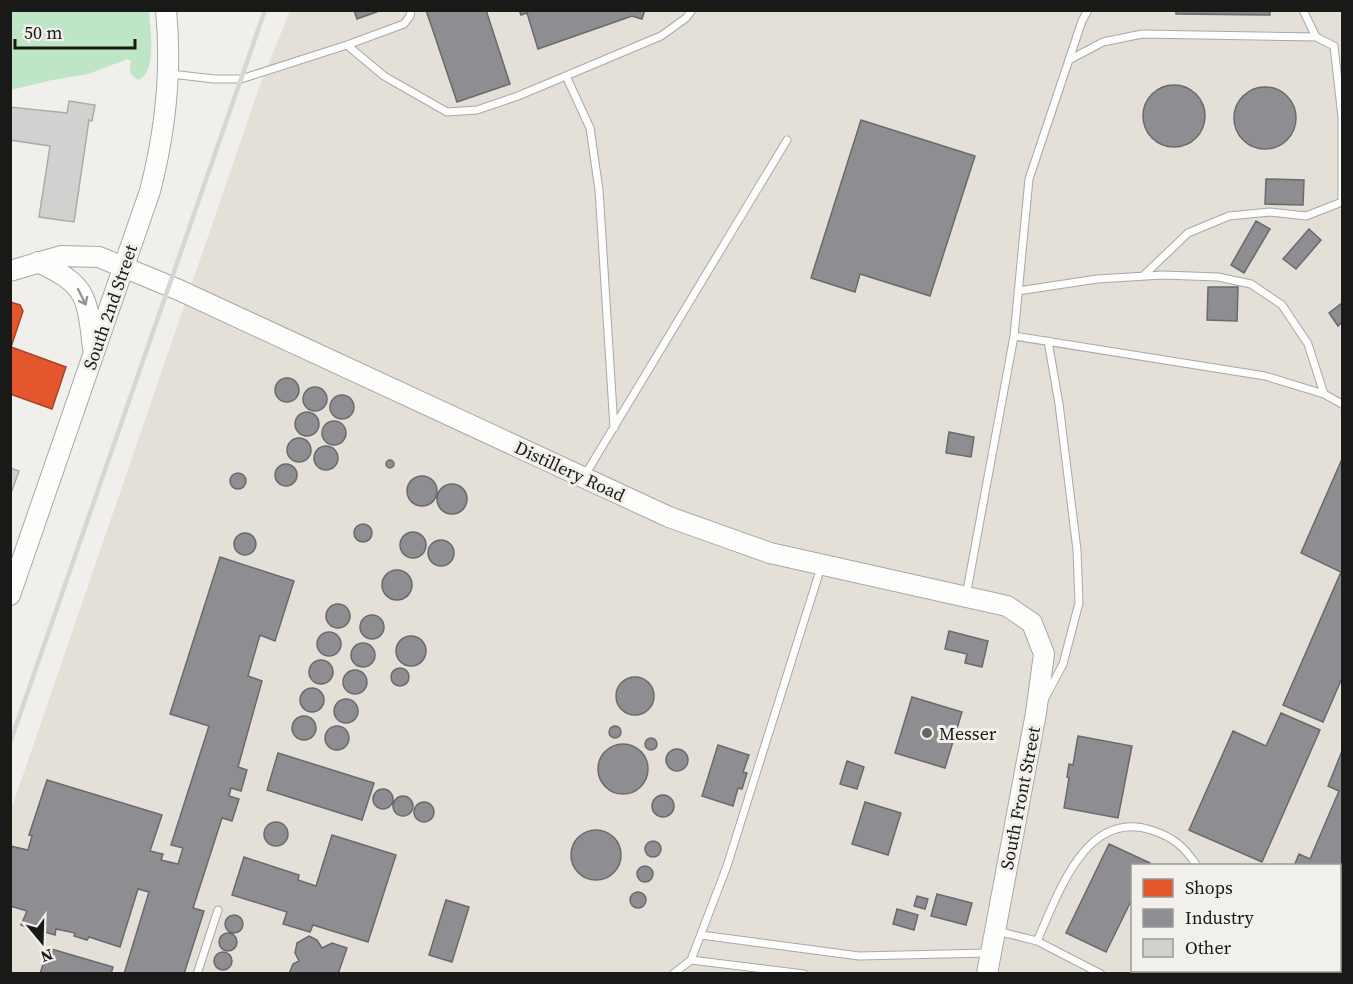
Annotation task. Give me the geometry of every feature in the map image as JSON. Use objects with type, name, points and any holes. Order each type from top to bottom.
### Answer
[{"type":"street","name":"South 2nd Street","points":[[10,595],[155,171],[165,107],[166,10]]},
{"type":"street","name":"Distillery Road","points":[[10,271],[61,256],[99,257],[179,290],[669,517],[770,553],[1007,606],[1032,623]]},
{"type":"street","points":[[38,262],[70,279],[79,288],[86,303],[94,353]]},
{"type":"street","name":"South Front Street","points":[[991,968],[995,930],[1036,713],[1044,654],[1032,623]]},
{"type":"lane","points":[[167,74],[214,80],[241,79],[404,24],[411,10]]},
{"type":"lane","points":[[347,45],[384,76],[447,112],[477,110],[518,96],[661,36],[686,18],[692,10]]},
{"type":"lane","points":[[966,597],[1014,336],[1029,179],[1068,60],[1088,10]]},
{"type":"lane","points":[[1304,10],[1316,37]]},
{"type":"lane","points":[[1068,60],[1103,42],[1142,34],[1316,37],[1334,46],[1342,46]]},
{"type":"lane","points":[[1143,277],[1188,234],[1229,216],[1270,212],[1306,216],[1342,201],[1342,117],[1334,46]]},
{"type":"lane","points":[[566,76],[590,128],[599,190],[614,428]]},
{"type":"lane","points":[[584,477],[787,140]]},
{"type":"lane","points":[[1018,291],[1097,279],[1143,277],[1218,277],[1251,284],[1282,305],[1308,344],[1324,394]]},
{"type":"lane","points":[[1014,336],[1265,376],[1324,394],[1342,404]]},
{"type":"lane","points":[[1036,713],[1063,664],[1079,603],[1077,550],[1059,404],[1048,342]]},
{"type":"lane","points":[[673,974],[691,960],[727,866],[822,565]]},
{"type":"lane","points":[[1037,941],[1068,874],[1086,847],[1109,831],[1139,826],[1170,836],[1189,854],[1196,864]]},
{"type":"lane","points":[[197,974],[218,910]]},
{"type":"lane","points":[[995,930],[1037,941],[1101,974]]},
{"type":"lane","points":[[701,935],[859,956],[991,968]]},
{"type":"lane","points":[[691,960],[804,974]]},
{"type":"shaded area","points":[[290,11],[1342,11],[1342,973],[11,974],[11,810],[260,85]]},
{"type":"green space","points":[[10,11],[149,11],[151,60],[148,69],[138,80],[131,74],[131,61],[128,59],[88,74],[11,90]]},
{"type":"building: Shops","points":[[10,302],[20,305],[23,311],[11,347],[66,367],[52,409],[10,394]]},
{"type":"building: Industry","points":[[354,10],[382,10],[357,19]]},
{"type":"building: Industry","points":[[426,10],[486,10],[510,84],[457,102]]},
{"type":"building: Industry","points":[[519,10],[645,10],[642,19],[632,16],[538,49],[527,13],[521,15]]},
{"type":"building: Industry","points":[[1176,10],[1270,10],[1270,15],[1176,14]]},
{"type":"building: Industry","points":[[1168,85],[1180,85],[1196,94],[1203,104],[1205,116],[1203,128],[1196,138],[1180,147],[1168,147],[1157,142],[1148,133],[1143,122],[1143,110],[1148,99],[1157,90]]},
{"type":"building: Industry","points":[[1259,87],[1271,87],[1287,96],[1294,106],[1296,118],[1294,130],[1287,140],[1271,149],[1259,149],[1248,144],[1239,135],[1234,124],[1234,112],[1239,101],[1248,92]]},
{"type":"building: Industry","points":[[861,120],[975,156],[930,296],[860,274],[855,292],[811,278]]},
{"type":"building: Industry","points":[[1266,179],[1304,180],[1303,205],[1265,204]]},
{"type":"building: Industry","points":[[1256,221],[1270,229],[1244,273],[1231,265]]},
{"type":"building: Industry","points":[[1309,229],[1321,240],[1296,269],[1283,259]]},
{"type":"building: Industry","points":[[1208,287],[1238,287],[1237,321],[1207,320]]},
{"type":"building: Industry","points":[[1342,303],[1342,322],[1338,326],[1329,313]]},
{"type":"building: Industry","points":[[287,378],[296,381],[299,390],[296,399],[287,402],[278,399],[275,390],[278,381]]},
{"type":"building: Industry","points":[[315,387],[324,390],[327,399],[324,408],[315,411],[306,408],[303,399],[306,390]]},
{"type":"building: Industry","points":[[342,395],[351,398],[354,407],[351,416],[342,419],[333,416],[330,407],[333,398]]},
{"type":"building: Industry","points":[[307,412],[316,415],[319,424],[316,433],[307,436],[298,433],[295,424],[298,415]]},
{"type":"building: Industry","points":[[334,421],[343,424],[346,433],[343,442],[334,445],[325,442],[322,433],[325,424]]},
{"type":"building: Industry","points":[[949,432],[974,437],[971,457],[946,453]]},
{"type":"building: Industry","points":[[299,438],[308,441],[311,450],[308,459],[299,462],[290,459],[287,450],[290,441]]},
{"type":"building: Industry","points":[[326,446],[335,449],[338,458],[335,467],[326,470],[317,467],[314,458],[317,449]]},
{"type":"building: Industry","points":[[1342,459],[1342,678],[1323,722],[1283,705],[1341,572],[1301,553]]},
{"type":"building: Industry","points":[[390,460],[394,464],[390,468],[386,464]]},
{"type":"building: Industry","points":[[286,464],[294,467],[297,475],[294,483],[286,486],[278,483],[275,475],[278,467]]},
{"type":"building: Industry","points":[[238,473],[246,481],[238,489],[230,481]]},
{"type":"building: Industry","points":[[422,476],[432,481],[437,491],[432,501],[422,506],[412,501],[407,491],[412,481]]},
{"type":"building: Industry","points":[[452,484],[462,489],[467,499],[462,509],[452,514],[442,509],[437,499],[442,489]]},
{"type":"building: Industry","points":[[359,524],[367,524],[372,529],[370,540],[359,542],[354,537],[354,529]]},
{"type":"building: Industry","points":[[413,532],[422,536],[426,545],[422,554],[413,558],[404,554],[400,545],[404,536]]},
{"type":"building: Industry","points":[[245,533],[253,536],[256,544],[253,552],[245,555],[237,552],[234,544],[237,536]]},
{"type":"building: Industry","points":[[441,540],[450,544],[454,553],[450,562],[441,566],[432,562],[428,553],[432,544]]},
{"type":"building: Industry","points":[[220,557],[294,581],[275,641],[260,635],[248,676],[262,681],[238,767],[247,770],[241,791],[231,788],[229,796],[239,799],[232,821],[222,818],[193,908],[204,911],[184,974],[124,974],[149,892],[138,889],[120,947],[89,937],[87,940],[74,936],[75,933],[56,929],[55,935],[21,925],[27,911],[10,906],[10,846],[28,850],[32,836],[29,835],[47,780],[162,815],[150,851],[163,854],[161,860],[178,864],[183,848],[171,845],[209,726],[170,714]]},
{"type":"building: Industry","points":[[397,570],[407,575],[412,585],[407,595],[397,600],[387,595],[382,585],[387,575]]},
{"type":"building: Industry","points":[[338,604],[347,607],[350,616],[347,625],[338,628],[329,625],[326,616],[329,607]]},
{"type":"building: Industry","points":[[372,615],[381,618],[384,627],[381,636],[372,639],[363,636],[360,627],[363,618]]},
{"type":"building: Industry","points":[[949,631],[988,641],[982,667],[965,663],[967,654],[945,649]]},
{"type":"building: Industry","points":[[329,632],[338,635],[341,644],[338,653],[329,656],[320,653],[317,644],[320,635]]},
{"type":"building: Industry","points":[[411,636],[421,641],[426,651],[421,661],[411,666],[401,661],[396,651],[401,641]]},
{"type":"building: Industry","points":[[363,643],[372,646],[375,655],[372,664],[363,667],[354,664],[351,655],[354,646]]},
{"type":"building: Industry","points":[[321,660],[330,663],[333,672],[330,681],[321,684],[312,681],[309,672],[312,663]]},
{"type":"building: Industry","points":[[396,668],[404,668],[409,673],[407,684],[396,686],[391,681],[391,673]]},
{"type":"building: Industry","points":[[355,670],[364,673],[367,682],[364,691],[355,694],[346,691],[343,682],[346,673]]},
{"type":"building: Industry","points":[[635,677],[648,683],[654,696],[648,709],[635,715],[622,709],[616,696],[622,683]]},
{"type":"building: Industry","points":[[312,688],[321,691],[324,700],[321,709],[312,712],[303,709],[300,700],[303,691]]},
{"type":"building: Industry","points":[[912,697],[962,712],[945,768],[895,753]]},
{"type":"building: Industry","points":[[346,699],[355,702],[358,711],[355,720],[346,723],[337,720],[334,711],[337,702]]},
{"type":"building: Industry","points":[[1281,713],[1320,730],[1262,862],[1189,830],[1233,731],[1266,746]]},
{"type":"building: Industry","points":[[304,716],[313,719],[316,728],[313,737],[304,740],[295,737],[292,728],[295,719]]},
{"type":"building: Industry","points":[[337,726],[346,729],[349,738],[346,747],[337,750],[328,747],[325,738],[328,729]]},
{"type":"building: Industry","points":[[617,726],[621,732],[617,738],[613,738],[609,730]]},
{"type":"building: Industry","points":[[1078,736],[1132,746],[1118,818],[1064,808],[1069,764],[1073,765]]},
{"type":"building: Industry","points":[[653,738],[657,744],[653,750],[649,750],[645,742]]},
{"type":"building: Industry","points":[[623,744],[632,746],[643,755],[648,769],[646,778],[637,789],[623,794],[614,792],[603,783],[598,769],[600,760],[609,749]]},
{"type":"building: Industry","points":[[718,745],[749,755],[743,772],[747,773],[742,789],[738,788],[733,806],[702,796]]},
{"type":"building: Industry","points":[[677,749],[685,752],[688,760],[685,768],[677,771],[669,768],[666,760],[669,752]]},
{"type":"building: Industry","points":[[1342,751],[1342,871],[1341,864],[1295,864],[1299,854],[1310,859],[1339,791],[1328,786]]},
{"type":"building: Industry","points":[[278,753],[374,783],[362,820],[267,790]]},
{"type":"building: Industry","points":[[847,761],[864,767],[857,789],[840,784]]},
{"type":"building: Industry","points":[[383,789],[390,792],[393,799],[390,806],[383,809],[376,806],[373,799],[376,792]]},
{"type":"building: Industry","points":[[663,795],[671,798],[674,806],[671,814],[663,817],[655,814],[652,806],[655,798]]},
{"type":"building: Industry","points":[[403,796],[410,799],[413,806],[410,813],[403,816],[396,813],[393,806],[396,799]]},
{"type":"building: Industry","points":[[424,802],[431,805],[434,812],[431,819],[424,822],[417,819],[414,812],[417,805]]},
{"type":"building: Industry","points":[[865,802],[901,813],[888,855],[852,844]]},
{"type":"building: Industry","points":[[276,822],[285,825],[288,834],[285,843],[276,846],[267,843],[264,834],[267,825]]},
{"type":"building: Industry","points":[[596,830],[605,832],[616,841],[621,855],[619,864],[610,875],[596,880],[587,878],[576,869],[571,855],[573,846],[582,835]]},
{"type":"building: Industry","points":[[332,835],[396,855],[368,942],[313,925],[310,932],[283,924],[287,912],[232,895],[244,857],[299,875],[298,880],[316,886]]},
{"type":"building: Industry","points":[[650,841],[656,841],[661,849],[659,855],[650,857],[645,852],[645,846]]},
{"type":"building: Industry","points":[[1109,844],[1150,863],[1131,864],[1131,901],[1106,952],[1066,933]]},
{"type":"building: Industry","points":[[642,866],[648,866],[653,874],[651,880],[642,882],[637,877],[637,871]]},
{"type":"building: Industry","points":[[638,892],[644,894],[646,900],[644,906],[638,908],[632,906],[630,900],[632,894]]},
{"type":"building: Industry","points":[[937,894],[972,903],[966,925],[931,916]]},
{"type":"building: Industry","points":[[917,896],[928,899],[925,909],[914,906]]},
{"type":"building: Industry","points":[[446,900],[469,907],[452,962],[429,955]]},
{"type":"building: Industry","points":[[897,909],[918,915],[914,930],[893,924]]},
{"type":"building: Industry","points":[[230,915],[238,915],[243,920],[241,931],[230,933],[225,928],[225,920]]},
{"type":"building: Industry","points":[[224,933],[232,933],[237,938],[235,949],[224,951],[219,946],[219,938]]},
{"type":"building: Industry","points":[[309,936],[317,940],[322,948],[332,943],[347,948],[338,974],[289,974],[293,964],[299,961],[295,953],[297,943]]},
{"type":"building: Industry","points":[[48,948],[113,967],[111,974],[40,974]]},
{"type":"building: Industry","points":[[219,952],[227,952],[232,957],[230,968],[219,970],[214,965],[214,957]]},
{"type":"building: Other","points":[[69,101],[95,105],[92,121],[89,120],[74,222],[39,217],[50,146],[10,140],[10,107],[67,113]]},
{"type":"building: Other","points":[[10,468],[19,471],[10,496]]},
{"type":"railway","points":[[10,743],[265,10]]},
{"type":"place","name":"Messer","points":[[927,733]]}]
